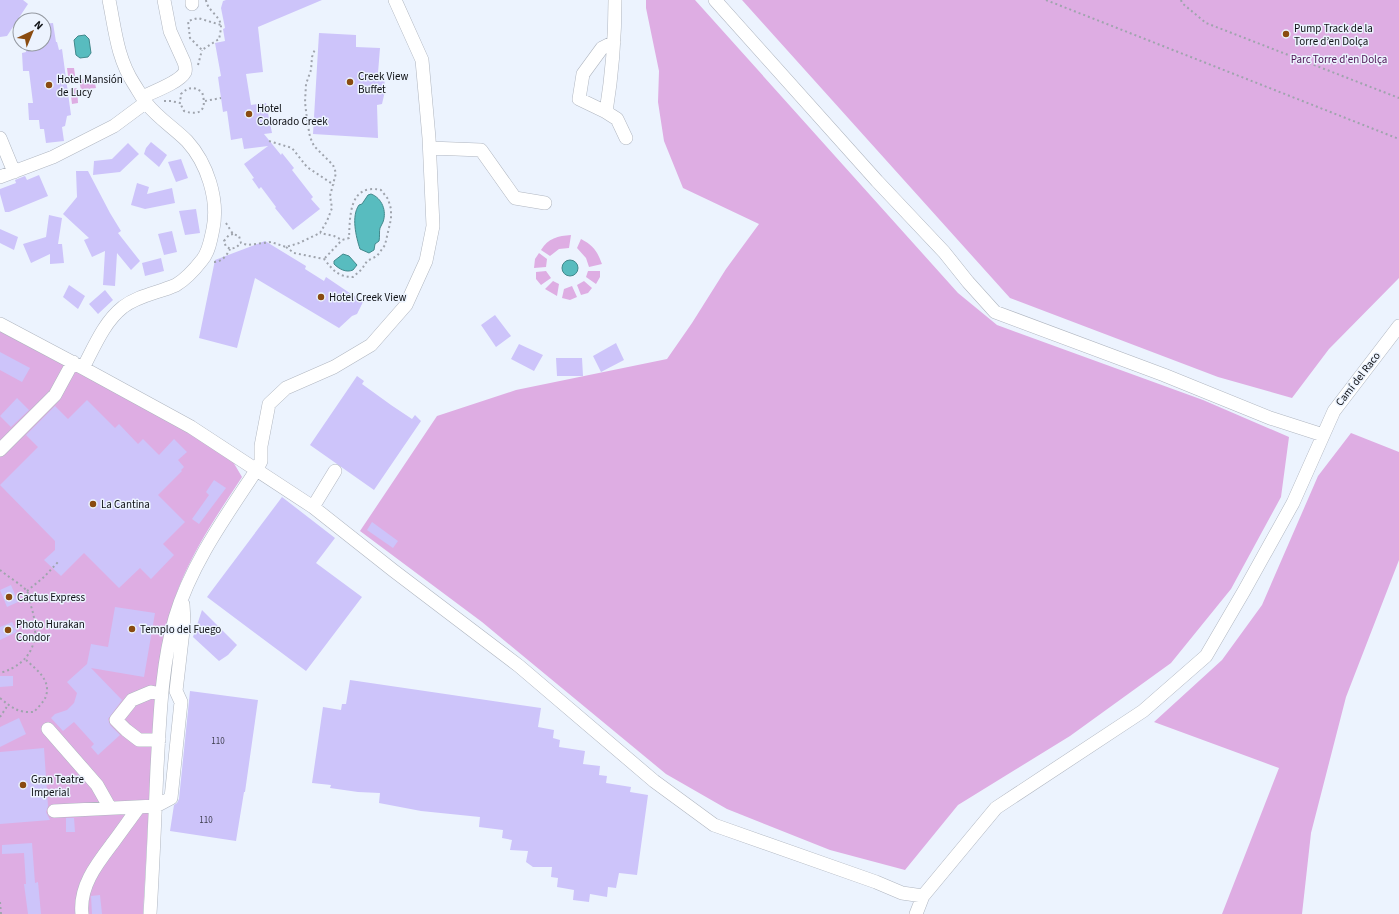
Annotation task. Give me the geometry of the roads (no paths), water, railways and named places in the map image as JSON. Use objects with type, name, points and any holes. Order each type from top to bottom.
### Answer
[{"type":"lane","points":[[0,450],[55,395],[103,331],[109,320],[116,313],[138,298],[177,284],[184,279],[203,259],[211,237],[215,217],[214,204],[210,182],[201,161],[187,142],[144,100],[133,83],[120,56],[109,0]]},
{"type":"lane","points":[[0,177],[53,157],[114,126],[144,100],[172,82],[184,72],[184,62],[170,31],[164,0]]},
{"type":"lane","points":[[150,914],[161,694],[175,618],[183,596],[199,563],[220,526],[257,470],[261,461],[260,446],[269,404],[286,388],[334,368],[372,345],[406,305],[426,261],[434,226],[430,148],[422,60],[395,0]]},
{"type":"lane","points":[[606,112],[614,42],[616,0]]},
{"type":"lane","points":[[715,0],[877,181],[944,252],[995,312],[1164,375],[1270,418],[1323,435]]},
{"type":"lane","points":[[614,42],[602,48],[584,74],[579,99],[616,118],[626,138]]},
{"type":"lane","points":[[0,138],[14,172]]},
{"type":"lane","points":[[430,148],[481,150],[515,198],[545,203]]},
{"type":"lane","points":[[0,324],[191,427],[313,507],[519,666],[654,781],[714,825],[902,893],[923,896]]},
{"type":"lane","name":"Camí del Raco","points":[[916,914],[923,896],[996,808],[1143,711],[1206,656],[1293,503],[1334,411],[1399,326]]},
{"type":"lane","points":[[313,507],[335,471]]},
{"type":"lane","points":[[54,811],[156,806],[171,798],[181,702],[176,691],[184,622],[183,596]]},
{"type":"lane","points":[[158,740],[139,740],[116,720],[132,700],[151,692],[161,694]]},
{"type":"lane","points":[[48,729],[97,785],[110,808]]},
{"type":"lane","points":[[82,914],[81,907],[84,889],[92,871],[139,806]]},
{"type":"water","points":[[85,35],[89,39],[91,53],[88,57],[80,58],[76,55],[74,40],[78,36]]},
{"type":"water","points":[[371,194],[375,196],[383,205],[384,218],[380,229],[379,241],[375,244],[374,250],[369,253],[360,249],[356,233],[355,215],[359,205],[362,204],[368,195]]},
{"type":"water","points":[[343,254],[349,256],[357,265],[353,270],[343,270],[334,264],[334,261]]},
{"type":"water","points":[[570,260],[576,262],[578,268],[576,274],[570,276],[564,274],[562,268],[564,262]]},
{"type":"place","name":"Pump Track de la Torre d’en Dolça","points":[[1286,34]]},
{"type":"place","name":"Creek View Buffet","points":[[350,82]]},
{"type":"place","name":"Hotel Mansión de Lucy","points":[[49,85]]},
{"type":"place","name":"Hotel Colorado Creek","points":[[249,114]]},
{"type":"place","name":"Hotel Creek View","points":[[321,297]]},
{"type":"place","name":"La Cantina","points":[[93,504]]},
{"type":"place","name":"Cactus Express","points":[[9,597]]},
{"type":"place","name":"Templo del Fuego","points":[[132,629]]},
{"type":"place","name":"Photo Hurakan Condor","points":[[8,630]]},
{"type":"place","name":"Gran Teatre Imperial","points":[[23,785]]},
{"type":"park label","name":"Parc Torre d'en Dolça","points":[[1339,59]]}]
